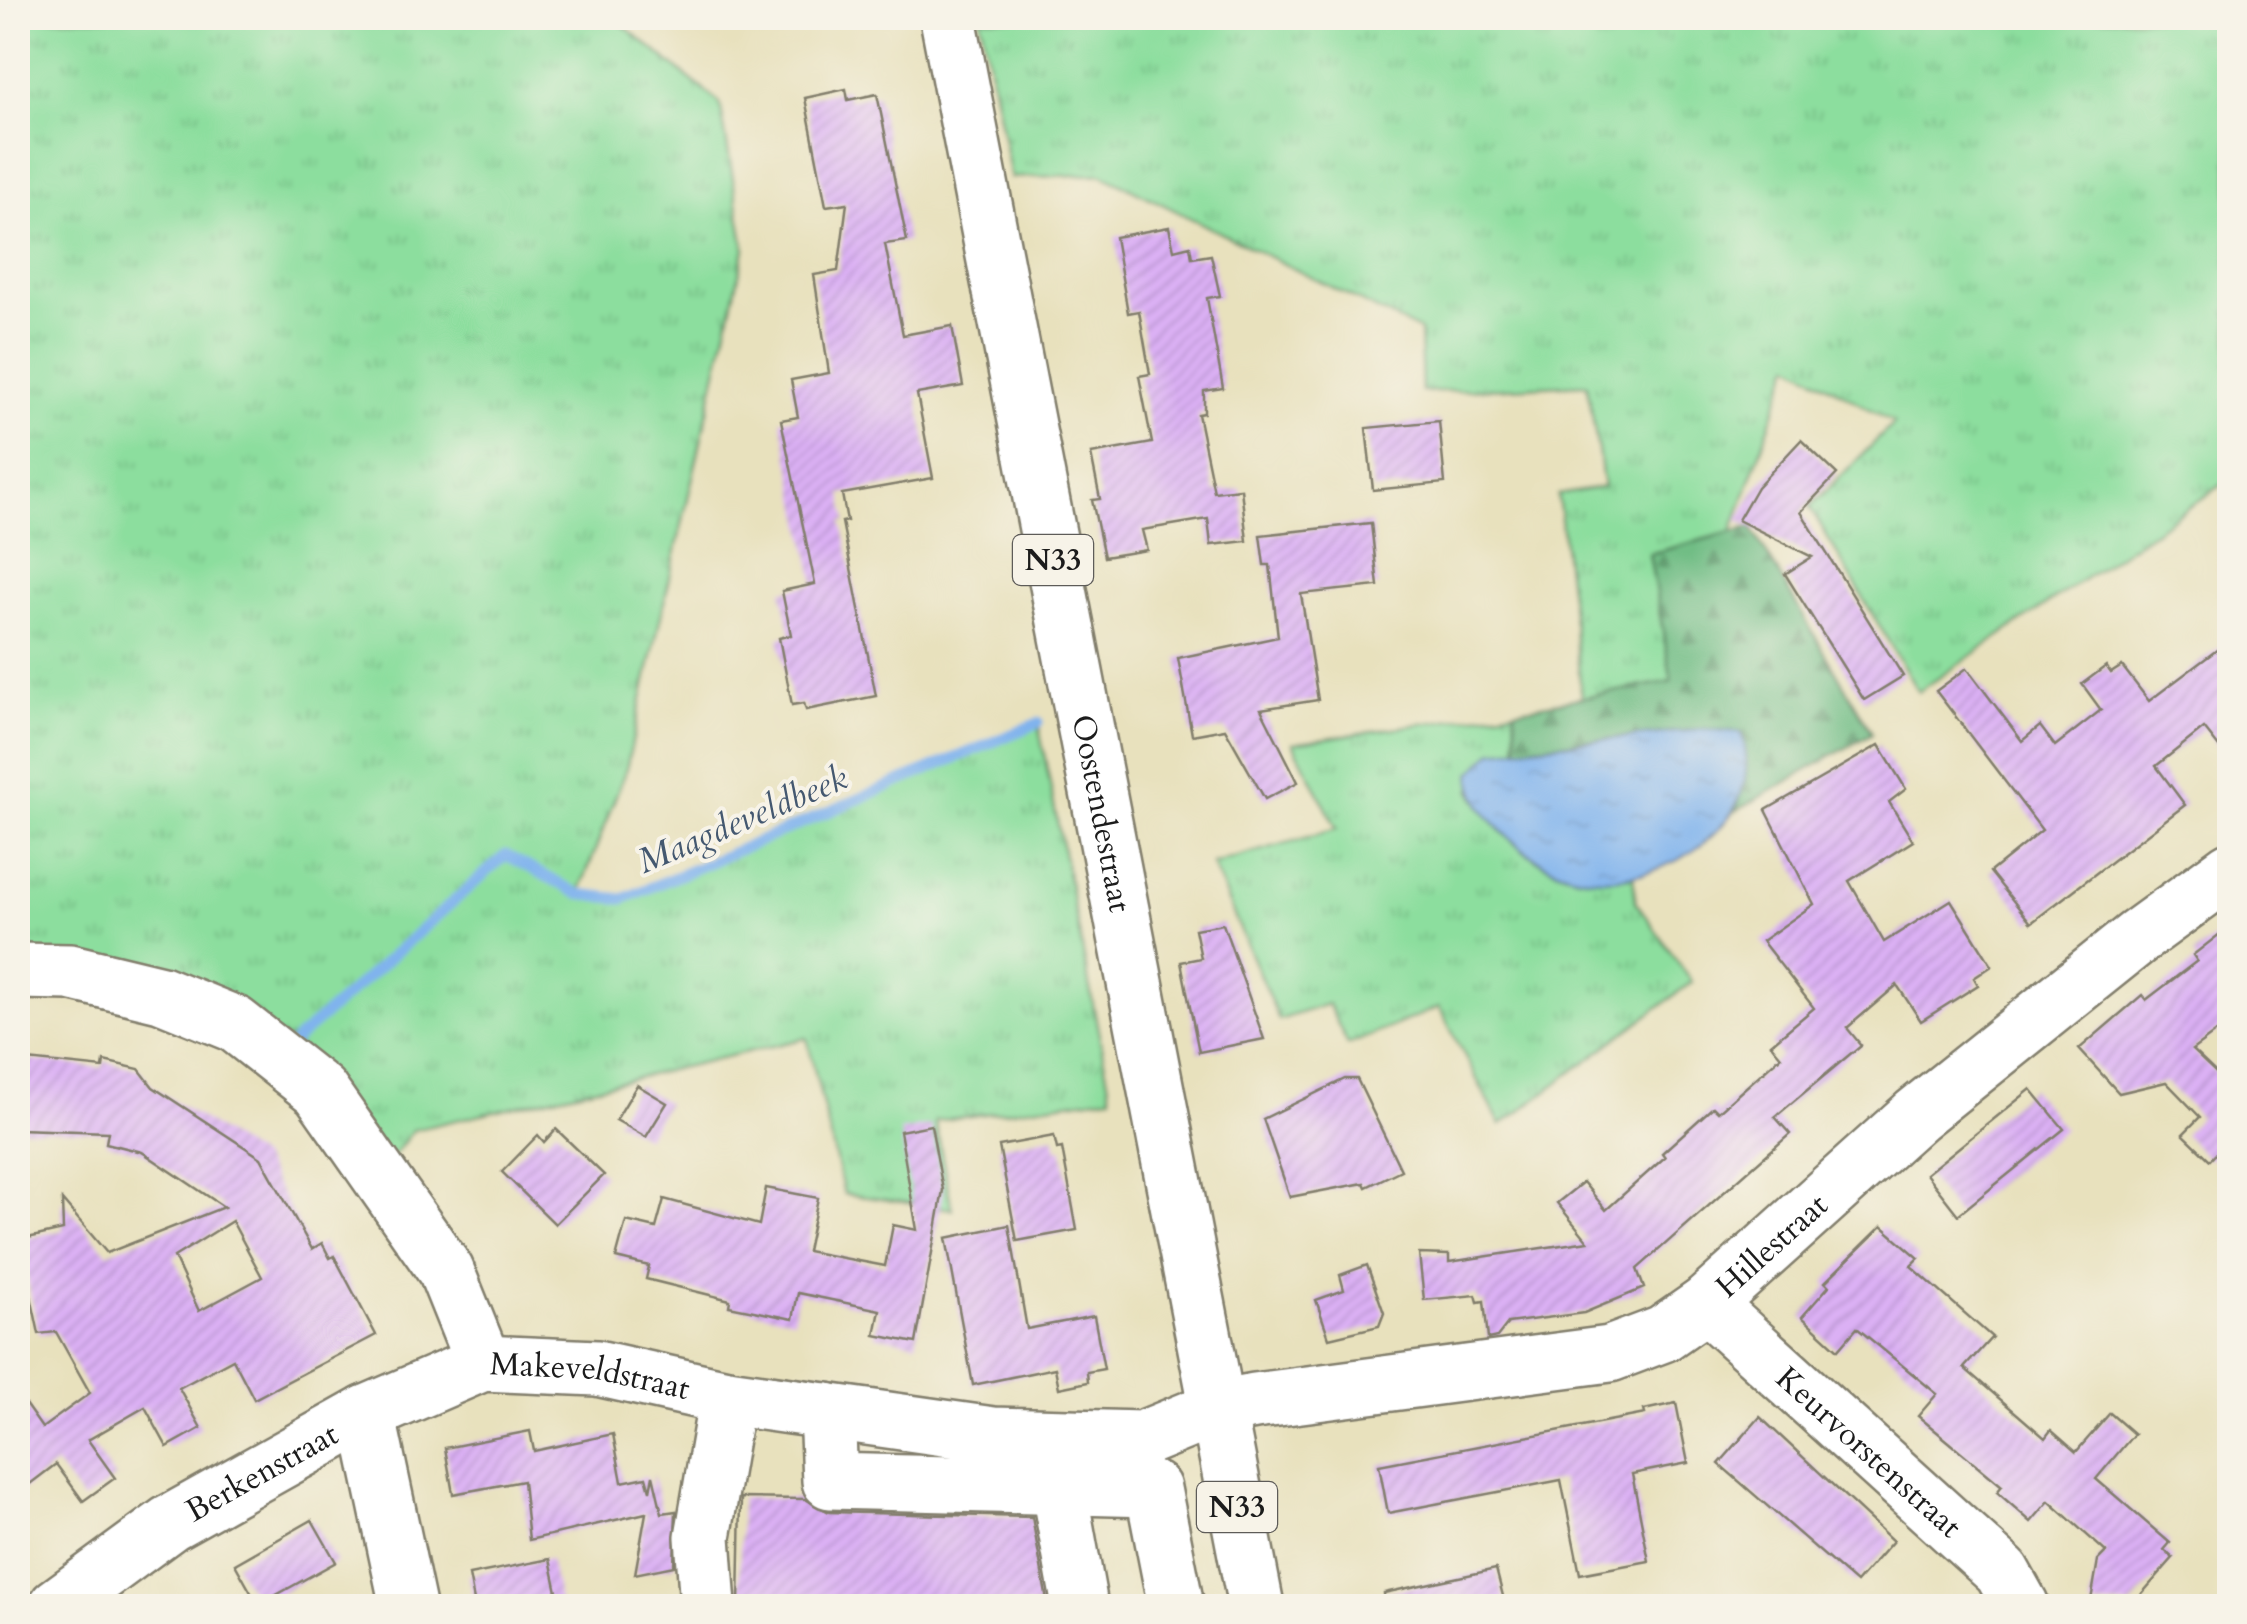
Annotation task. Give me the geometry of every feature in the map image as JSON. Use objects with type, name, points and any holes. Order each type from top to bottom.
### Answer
[{"type":"street","name":"Oostendestraat","points":[[948,18],[1256,1606]]},
{"type":"street","name":"Hillestraat","points":[[1218,1408],[1610,1354],[1663,1334],[1706,1304],[1916,1115],[2138,937],[2230,870]]},
{"type":"street","name":"Makeveldstraat","points":[[18,971],[70,972],[176,1000],[235,1024],[320,1091],[446,1272],[483,1363],[596,1368],[727,1397],[993,1435],[1142,1439],[1218,1408]]},
{"type":"street","name":"Keurvorstenstraat","points":[[1706,1304],[2002,1572],[2021,1606]]},
{"type":"street","name":"Berkenstraat","points":[[57,1606],[170,1523],[367,1413],[483,1363]]},
{"type":"street","points":[[708,1606],[703,1537],[727,1397]]},
{"type":"street","points":[[827,1411],[830,1480],[1153,1489],[1176,1606]]},
{"type":"street","points":[[367,1413],[408,1606]]},
{"type":"street","points":[[1058,1485],[1080,1606]]},
{"type":"green space","points":[[18,18],[614,18],[720,103],[745,249],[626,769],[579,893],[623,899],[1038,723],[1111,1096],[935,1121],[952,1209],[844,1194],[807,1038],[413,1130],[391,1159],[295,1042],[18,946]]},
{"type":"green space","points":[[980,18],[2229,18],[2229,480],[1918,692],[1810,507],[1894,423],[1791,364],[1732,532],[1649,554],[1672,681],[1582,698],[1558,495],[1604,487],[1587,384],[1422,392],[1420,331],[1101,174],[1011,178]]},
{"type":"green space","points":[[1751,527],[1872,733],[1734,812],[1739,802],[1741,732],[1705,729],[1517,748],[1515,710],[1672,681],[1649,554]]},
{"type":"green space","points":[[1515,710],[1517,748],[1493,751],[1471,791],[1480,805],[1516,844],[1561,872],[1578,877],[1633,877],[1636,902],[1692,982],[1501,1125],[1439,1007],[1348,1045],[1328,1004],[1279,1020],[1212,864],[1337,829],[1293,743]]},
{"type":"water","points":[[1705,729],[1741,732],[1746,765],[1740,795],[1725,822],[1703,844],[1644,873],[1612,879],[1580,877],[1548,866],[1496,825],[1474,790],[1471,773],[1493,751]]},
{"type":"building","points":[[846,89],[848,100],[877,94],[907,241],[885,244],[903,335],[952,326],[963,386],[917,394],[933,478],[842,494],[847,521],[842,522],[876,696],[806,710],[804,703],[792,705],[779,638],[791,635],[782,591],[815,584],[781,420],[798,417],[791,380],[829,373],[814,275],[838,271],[847,203],[826,206],[805,98]]},
{"type":"building","points":[[1169,227],[1174,250],[1190,246],[1192,258],[1211,255],[1220,296],[1207,298],[1223,388],[1204,391],[1204,413],[1198,414],[1214,492],[1241,489],[1247,541],[1211,545],[1208,519],[1142,530],[1147,550],[1104,557],[1092,500],[1100,499],[1091,454],[1152,443],[1139,376],[1150,374],[1139,311],[1128,313],[1115,237]]},
{"type":"building","points":[[1439,421],[1445,483],[1373,490],[1366,428]]},
{"type":"building","points":[[1801,440],[1837,474],[1801,512],[1903,676],[1864,700],[1785,574],[1812,557],[1738,520],[1757,487]]},
{"type":"building","points":[[1371,523],[1378,586],[1301,594],[1318,700],[1261,709],[1298,782],[1265,799],[1225,729],[1192,735],[1178,658],[1278,637],[1270,565],[1264,565],[1260,535]]},
{"type":"building","points":[[2230,640],[2230,761],[2204,728],[2156,766],[2185,805],[2031,923],[1990,872],[2042,830],[1936,691],[1967,668],[2022,741],[2040,726],[2055,746],[2101,710],[2082,684],[2106,666],[2111,673],[2122,666],[2149,701]]},
{"type":"building","points":[[1879,745],[1906,789],[1889,802],[1913,841],[1849,881],[1884,942],[1951,900],[1992,966],[1974,978],[1978,985],[1921,1021],[1897,985],[1847,1028],[1861,1045],[1775,1117],[1790,1134],[1637,1269],[1644,1288],[1584,1313],[1508,1323],[1497,1337],[1488,1339],[1484,1301],[1478,1302],[1476,1295],[1424,1300],[1419,1254],[1449,1255],[1449,1262],[1588,1241],[1557,1203],[1583,1182],[1606,1210],[1713,1107],[1718,1112],[1781,1056],[1771,1044],[1814,1008],[1762,941],[1814,904],[1766,810]]},
{"type":"building","points":[[1223,924],[1264,1039],[1199,1052],[1181,962],[1201,958],[1195,929]]},
{"type":"building","points":[[2230,926],[2230,1022],[2192,1050],[2230,1086],[2230,1146],[2226,1143],[2210,1160],[2183,1134],[2200,1117],[2166,1082],[2119,1093],[2079,1049],[2142,995],[2146,1000],[2197,961],[2193,955]]},
{"type":"building","points":[[18,1059],[103,1068],[104,1061],[139,1069],[153,1087],[261,1158],[312,1249],[322,1243],[330,1258],[334,1256],[376,1335],[254,1399],[233,1359],[179,1388],[201,1428],[167,1447],[145,1407],[88,1440],[115,1478],[83,1501],[56,1464],[18,1493],[18,1394],[42,1428],[90,1393],[56,1332],[39,1334],[19,1240],[63,1230],[62,1200],[107,1253],[224,1207],[142,1152],[106,1143],[108,1132],[18,1129]],"holes":[[[232,1221],[262,1277],[199,1311],[174,1257]]]},
{"type":"building","points":[[1345,1079],[1357,1079],[1401,1170],[1366,1187],[1364,1183],[1290,1197],[1263,1119]]},
{"type":"building","points":[[637,1085],[667,1103],[646,1137],[616,1120]]},
{"type":"building","points":[[2031,1089],[2064,1129],[1958,1215],[1926,1174]]},
{"type":"building","points":[[931,1125],[943,1190],[916,1343],[875,1335],[880,1310],[798,1293],[793,1319],[729,1306],[730,1300],[646,1279],[649,1266],[616,1258],[626,1221],[656,1228],[664,1199],[759,1225],[766,1188],[818,1198],[807,1251],[885,1266],[893,1225],[917,1230],[900,1131]]},
{"type":"building","points":[[556,1129],[604,1175],[555,1224],[502,1172],[538,1135],[544,1142]]},
{"type":"building","points":[[1054,1136],[1057,1149],[1062,1148],[1077,1230],[1017,1241],[999,1146]]},
{"type":"building","points":[[1009,1225],[1027,1329],[1094,1316],[1104,1369],[1087,1372],[1088,1382],[1059,1388],[1055,1368],[973,1385],[946,1238]]},
{"type":"building","points":[[1882,1226],[1919,1258],[1911,1266],[1992,1337],[1964,1368],[2045,1438],[2051,1430],[2076,1452],[2110,1413],[2134,1434],[2096,1479],[2170,1543],[2164,1550],[2173,1558],[2131,1606],[2090,1606],[2098,1560],[2106,1552],[2049,1501],[2031,1522],[1997,1492],[2002,1486],[1918,1416],[1937,1394],[1857,1328],[1838,1350],[1802,1317],[1829,1286],[1825,1282]]},
{"type":"building","points":[[1367,1265],[1384,1313],[1379,1326],[1329,1338],[1316,1300],[1344,1290],[1340,1275]]},
{"type":"building","points":[[1676,1403],[1688,1463],[1632,1474],[1649,1561],[1580,1574],[1561,1480],[1388,1513],[1379,1465],[1645,1414],[1644,1410]]},
{"type":"building","points":[[1760,1417],[1893,1541],[1856,1583],[1719,1464]]},
{"type":"building","points":[[530,1431],[534,1451],[613,1434],[622,1482],[646,1477],[650,1491],[653,1475],[662,1513],[676,1511],[674,1566],[635,1574],[646,1513],[529,1540],[523,1481],[453,1494],[445,1448]]},
{"type":"building","points":[[741,1498],[805,1499],[829,1512],[1032,1517],[1048,1606],[739,1606]]},
{"type":"building","points":[[312,1520],[336,1562],[258,1605],[235,1564]]},
{"type":"building","points":[[550,1559],[560,1606],[475,1606],[469,1575]]},
{"type":"building","points":[[1496,1569],[1504,1600],[1471,1606],[1385,1606],[1384,1593]]},
{"type":"waterway","name":"Maagdeveldbeek","points":[[295,1041],[506,855],[579,894],[623,899],[1038,723]]}]
